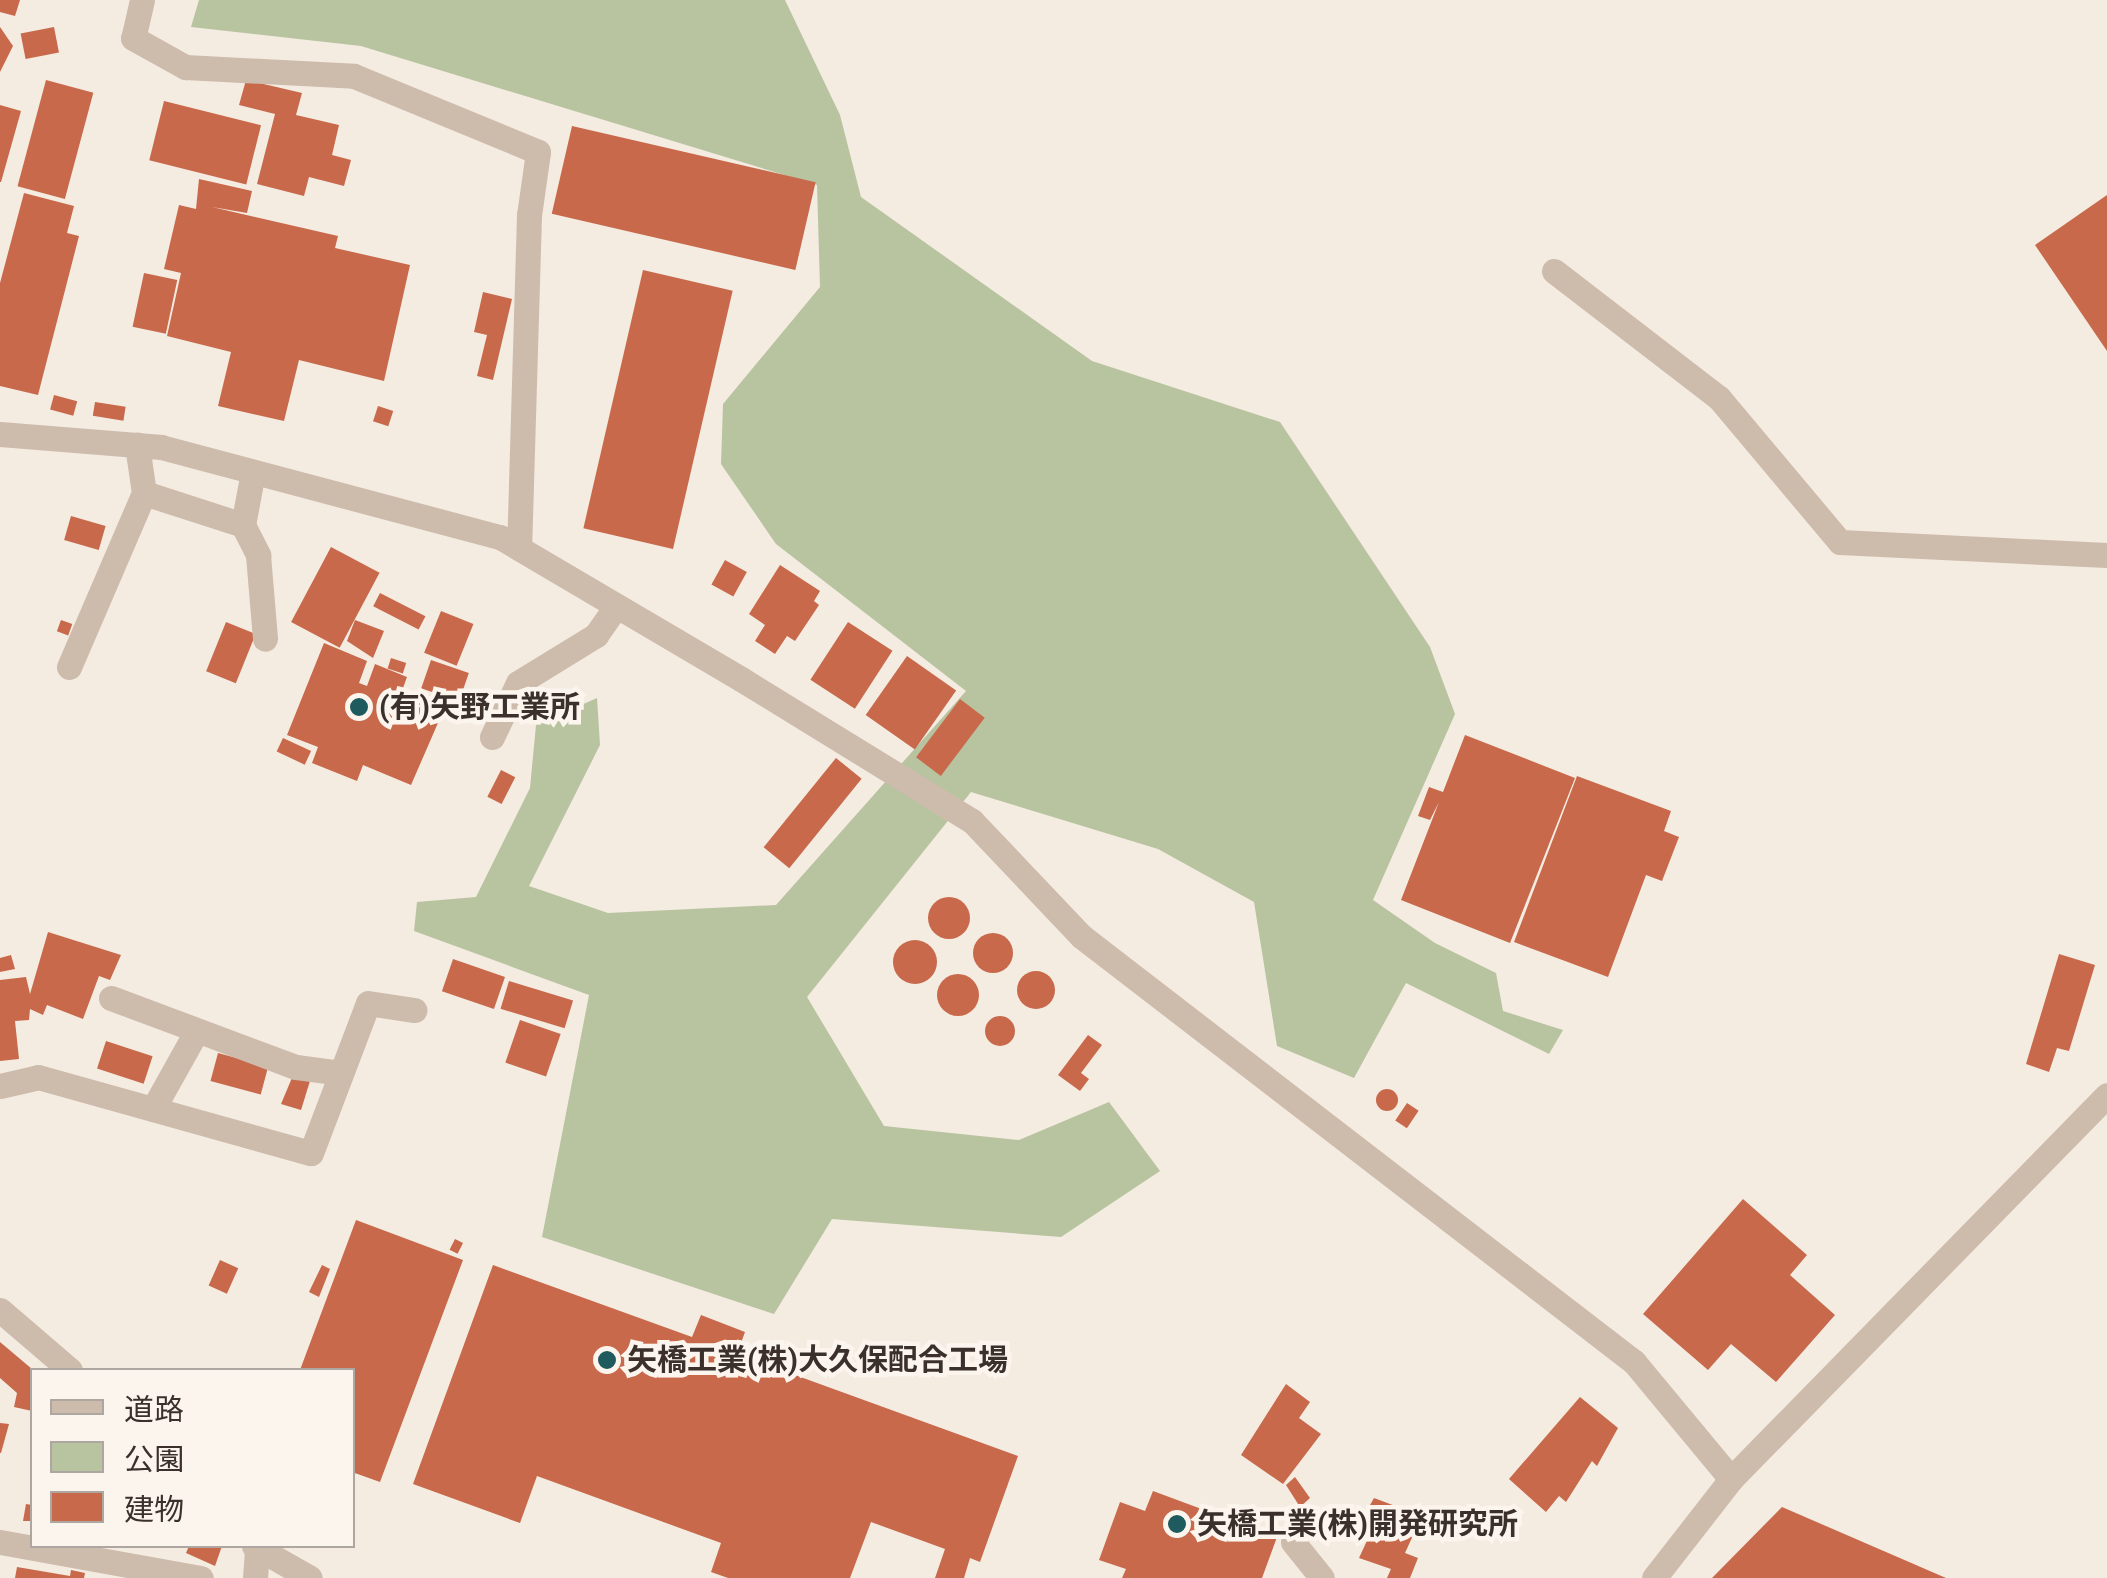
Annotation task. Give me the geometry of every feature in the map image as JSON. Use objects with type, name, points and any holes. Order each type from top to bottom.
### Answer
[{"type":"street","points":[[142,0],[132,38],[185,68],[354,76],[538,152],[529,215],[519,548]]},
{"type":"street","points":[[1554,272],[1719,398],[1840,542],[2107,555]]},
{"type":"street","points":[[0,434],[138,446],[253,472],[500,538],[616,606],[972,821],[1081,936],[1634,1362],[1731,1478]]},
{"type":"street","points":[[69,667],[144,493],[138,446]]},
{"type":"street","points":[[253,472],[242,525],[258,555],[265,638]]},
{"type":"street","points":[[144,493],[242,525]]},
{"type":"street","points":[[492,737],[518,683],[596,635],[616,606]]},
{"type":"street","points":[[111,998],[296,1067],[341,1072]]},
{"type":"street","points":[[0,1086],[38,1078],[311,1153],[368,1003],[414,1010]]},
{"type":"street","points":[[153,1108],[196,1032]]},
{"type":"street","points":[[1654,1578],[1731,1478],[2107,1095]]},
{"type":"street","points":[[0,1310],[68,1368]]},
{"type":"street","points":[[0,1542],[30,1547]]},
{"type":"street","points":[[1293,1542],[1322,1578]]},
{"type":"street","points":[[34,1548],[201,1578]]},
{"type":"street","points":[[255,1578],[256,1548]]},
{"type":"street","points":[[258,1548],[310,1578]]},
{"type":"green space","points":[[199,0],[785,0],[840,115],[861,197],[1092,361],[1280,422],[1430,647],[1455,714],[1373,900],[1435,943],[1496,973],[1503,1011],[1563,1030],[1549,1054],[1406,983],[1354,1078],[1277,1046],[1254,902],[1158,849],[971,792],[807,997],[884,1126],[1019,1140],[1109,1102],[1160,1171],[1061,1237],[832,1219],[774,1314],[542,1237],[589,995],[414,931],[417,902],[476,897],[530,788],[536,725],[597,698],[600,745],[529,886],[608,913],[776,905],[966,691],[776,544],[721,464],[723,404],[820,287],[817,185],[361,46],[191,27]]},
{"type":"building","points":[[0,0],[20,0],[15,16],[0,12]]},
{"type":"building","points":[[0,27],[13,46],[0,72]]},
{"type":"building","points":[[54,27],[59,53],[26,59],[21,33]]},
{"type":"building","points":[[46,80],[93,93],[65,199],[18,186]]},
{"type":"building","points":[[246,80],[302,93],[296,115],[339,125],[332,155],[351,160],[344,186],[309,177],[304,196],[257,184],[275,114],[239,105]]},
{"type":"building","points":[[164,101],[261,125],[246,184],[149,160]]},
{"type":"building","points":[[0,105],[21,111],[1,182],[0,182]]},
{"type":"building","points":[[572,126],[816,182],[795,270],[552,214]]},
{"type":"building","points":[[199,179],[252,191],[247,213],[212,207],[338,236],[335,248],[410,265],[384,381],[299,360],[284,421],[218,406],[231,352],[167,336],[181,273],[164,269],[179,205],[196,209]]},
{"type":"building","points":[[24,193],[74,206],[67,233],[79,236],[38,395],[0,386],[0,283]]},
{"type":"building","points":[[2107,195],[2107,351],[2035,245]]},
{"type":"building","points":[[643,270],[733,291],[673,549],[583,528]]},
{"type":"building","points":[[144,273],[177,280],[166,334],[133,327]]},
{"type":"building","points":[[483,292],[512,299],[493,380],[477,376],[487,335],[474,332]]},
{"type":"building","points":[[54,395],[77,401],[73,416],[50,409]]},
{"type":"building","points":[[95,402],[126,407],[123,421],[93,416]]},
{"type":"building","points":[[378,406],[393,411],[388,426],[373,421]]},
{"type":"building","points":[[71,516],[106,526],[99,550],[64,540]]},
{"type":"building","points":[[331,547],[380,573],[340,648],[291,622]]},
{"type":"building","points":[[725,560],[747,572],[733,597],[711,584]]},
{"type":"building","points":[[780,565],[820,591],[814,601],[819,605],[795,641],[787,636],[775,654],[755,641],[765,625],[749,614]]},
{"type":"building","points":[[380,593],[425,616],[419,630],[373,606]]},
{"type":"building","points":[[441,611],[473,624],[457,666],[424,653]]},
{"type":"building","points":[[61,620],[72,624],[68,635],[57,631]]},
{"type":"building","points":[[355,620],[384,631],[373,658],[347,641]]},
{"type":"building","points":[[226,622],[256,634],[236,683],[206,671]]},
{"type":"building","points":[[848,622],[892,651],[855,709],[810,680]]},
{"type":"building","name":"(有)矢野工業所","points":[[324,643],[367,661],[359,683],[367,686],[375,664],[407,677],[399,699],[441,716],[411,785],[363,765],[357,781],[312,763],[318,747],[287,735]]},
{"type":"building","points":[[907,656],[956,690],[915,749],[866,715]]},
{"type":"building","points":[[391,658],[406,663],[403,673],[388,668]]},
{"type":"building","points":[[431,660],[469,673],[459,701],[421,688]]},
{"type":"building","points":[[422,693],[449,703],[445,714],[418,704]]},
{"type":"building","points":[[960,699],[985,718],[941,776],[916,757]]},
{"type":"building","points":[[1465,735],[1575,778],[1510,943],[1401,900],[1439,802],[1430,820],[1418,816],[1429,787],[1443,792]]},
{"type":"building","points":[[283,738],[311,751],[305,765],[277,752]]},
{"type":"building","points":[[836,758],[862,779],[789,868],[764,847]]},
{"type":"building","points":[[501,770],[515,777],[502,804],[487,797]]},
{"type":"building","points":[[1577,776],[1671,811],[1664,831],[1679,837],[1662,881],[1646,875],[1608,977],[1514,942]]},
{"type":"building","points":[[949,897],[964,903],[970,918],[964,933],[949,939],[934,933],[928,918],[934,903]]},
{"type":"building","points":[[48,932],[121,955],[110,980],[99,976],[83,1019],[47,1005],[43,1015],[30,1009],[29,1020],[15,1021],[19,1059],[0,1061],[0,980],[26,977],[30,994]]},
{"type":"building","points":[[993,933],[1007,939],[1013,953],[1007,967],[993,973],[979,967],[973,953],[979,939]]},
{"type":"building","points":[[915,940],[931,946],[937,962],[931,978],[915,984],[899,978],[893,962],[899,946]]},
{"type":"building","points":[[2059,954],[2095,965],[2069,1051],[2057,1048],[2049,1072],[2026,1064]]},
{"type":"building","points":[[11,955],[15,969],[0,972],[0,958]]},
{"type":"building","points":[[453,959],[505,977],[494,1009],[442,991]]},
{"type":"building","points":[[1036,971],[1049,977],[1055,990],[1049,1003],[1036,1009],[1023,1003],[1017,990],[1023,977]]},
{"type":"building","points":[[958,974],[973,980],[979,995],[973,1010],[958,1016],[943,1010],[937,995],[943,980]]},
{"type":"building","points":[[509,981],[573,1001],[565,1028],[501,1009]]},
{"type":"building","points":[[1000,1016],[1014,1025],[1015,1031],[1006,1045],[1000,1046],[986,1037],[985,1031],[994,1017]]},
{"type":"building","points":[[520,1020],[561,1034],[546,1077],[505,1063]]},
{"type":"building","points":[[1088,1035],[1102,1045],[1081,1073],[1089,1079],[1080,1091],[1058,1075]]},
{"type":"building","points":[[106,1041],[153,1056],[144,1084],[97,1069]]},
{"type":"building","points":[[218,1053],[268,1066],[261,1094],[210,1081]]},
{"type":"building","points":[[294,1073],[310,1081],[301,1110],[281,1104]]},
{"type":"building","points":[[1383,1089],[1391,1089],[1398,1100],[1391,1111],[1383,1111],[1376,1104],[1376,1096]]},
{"type":"building","points":[[1407,1103],[1419,1111],[1407,1128],[1395,1120]]},
{"type":"building","points":[[1743,1199],[1807,1255],[1790,1275],[1835,1315],[1776,1382],[1731,1344],[1708,1370],[1643,1314]]},
{"type":"building","points":[[356,1220],[463,1260],[380,1482],[355,1473],[355,1368],[301,1368]]},
{"type":"building","points":[[455,1239],[463,1243],[458,1254],[450,1250]]},
{"type":"building","points":[[220,1260],[238,1268],[227,1294],[209,1286]]},
{"type":"building","points":[[322,1265],[330,1269],[319,1297],[309,1292]]},
{"type":"building","name":"矢橋工業(株)大久保配合工場","points":[[493,1265],[692,1337],[701,1315],[745,1332],[737,1354],[1018,1456],[980,1562],[970,1558],[964,1578],[935,1578],[945,1549],[871,1522],[850,1578],[728,1578],[711,1572],[721,1543],[537,1476],[520,1523],[413,1484]]},
{"type":"building","points":[[0,1342],[31,1368],[30,1411],[14,1407],[17,1393],[0,1378]]},
{"type":"building","points":[[1286,1384],[1310,1402],[1299,1418],[1321,1434],[1283,1484],[1241,1455]]},
{"type":"building","points":[[1580,1397],[1618,1428],[1597,1466],[1592,1461],[1566,1502],[1559,1496],[1546,1512],[1509,1479]]},
{"type":"building","points":[[0,1423],[9,1424],[1,1453],[0,1453]]},
{"type":"building","points":[[1295,1477],[1310,1498],[1300,1507],[1286,1485]]},
{"type":"building","name":"矢橋工業(株)開発研究所","points":[[1153,1491],[1277,1537],[1262,1578],[1122,1578],[1126,1569],[1099,1560],[1120,1502],[1145,1511]]},
{"type":"building","points":[[1374,1498],[1406,1510],[1400,1524],[1415,1531],[1405,1553],[1418,1558],[1410,1578],[1387,1578],[1391,1569],[1359,1558],[1377,1519],[1365,1514]]},
{"type":"building","points":[[26,1504],[30,1505],[30,1521],[23,1521]]},
{"type":"building","points":[[1782,1507],[1946,1578],[1712,1578]]},
{"type":"building","points":[[188,1548],[221,1548],[215,1566],[186,1553]]},
{"type":"building","points":[[17,1567],[70,1576],[71,1570],[85,1573],[84,1578],[15,1578]]},
{"type":"place","name":"(有)矢野工業所","points":[[359,707]]},
{"type":"place","name":"矢橋工業(株)大久保配合工場","points":[[607,1360]]},
{"type":"place","name":"矢橋工業(株)開発研究所","points":[[1177,1524]]}]
